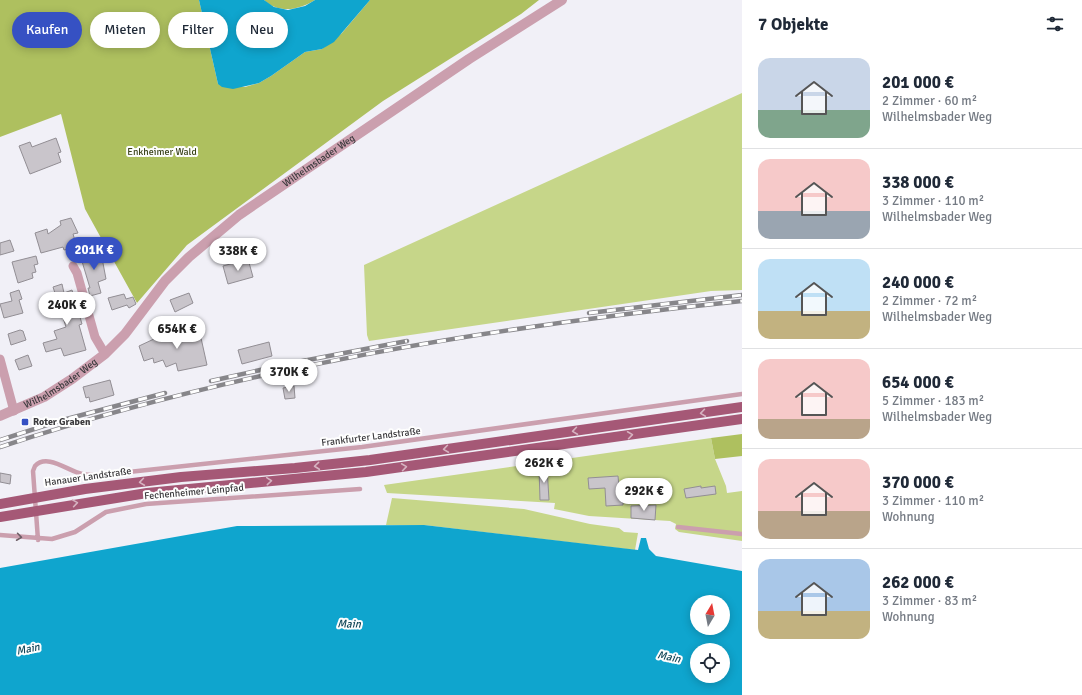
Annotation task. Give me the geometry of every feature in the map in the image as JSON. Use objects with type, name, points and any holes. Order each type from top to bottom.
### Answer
[{"type":"main road","name":"Hanauer Landstraße","points":[[0,504],[35,497],[181,477],[295,468],[370,460],[742,407]]},
{"type":"main road","points":[[0,516],[200,487],[366,472],[742,419]]},
{"type":"street","name":"Wilhelmsbader Weg","points":[[0,416],[14,411],[57,389],[105,354],[125,334],[165,281],[189,257],[239,215],[469,59],[562,0]]},
{"type":"street","name":"Wilhelmsbader Weg","points":[[73,266],[77,273],[95,337],[105,354]]},
{"type":"street","points":[[0,359],[14,411]]},
{"type":"lane","name":"Frankfurter Landstraße","points":[[38,540],[33,471],[35,466],[41,462],[53,462],[81,474],[110,474],[362,447],[742,394]]},
{"type":"lane","name":"Fechenheimer Leinpfad","points":[[0,535],[38,540],[67,536],[106,512],[146,504],[360,489]]},
{"type":"lane","points":[[678,527],[742,534]]},
{"type":"green space","name":"Enkheimer Wald","points":[[0,0],[199,0],[202,12],[168,12],[168,48],[210,48],[218,84],[245,87],[259,83],[271,76],[305,52],[322,49],[342,33],[370,0],[539,0],[521,14],[383,101],[187,245],[137,303],[85,209],[61,114],[0,137]]},
{"type":"green space","points":[[264,0],[315,0],[296,8],[283,9]]},
{"type":"green space","points":[[742,93],[742,290],[711,291],[369,341],[367,335],[364,265]]},
{"type":"green space","points":[[742,434],[742,456],[715,459],[711,438]]},
{"type":"green space","points":[[711,438],[715,459],[726,486],[727,493],[742,491],[742,541],[679,532],[675,529],[676,524],[670,521],[589,516],[554,509],[555,503],[387,493],[384,485]]},
{"type":"green space","points":[[392,498],[524,509],[590,524],[619,528],[624,532],[638,533],[635,550],[424,525],[386,525]]},
{"type":"water","points":[[199,0],[264,0],[274,7],[288,10],[305,6],[315,0],[370,0],[334,42],[322,49],[305,52],[259,83],[233,89],[222,87],[218,84],[210,48],[228,48],[228,12],[202,12]]},
{"type":"water","name":"Main","points":[[424,525],[638,550],[641,538],[646,538],[649,549],[656,556],[742,571],[742,695],[0,695],[0,568],[237,526]]},
{"type":"building","points":[[56,138],[61,152],[58,153],[61,162],[30,174],[19,146],[30,142],[32,147]]},
{"type":"building","points":[[71,218],[78,233],[73,234],[77,247],[64,250],[63,247],[41,253],[35,233],[47,229],[48,234],[61,225],[60,221]]},
{"type":"building","points":[[10,240],[14,251],[0,255],[0,243]]},
{"type":"building","points":[[99,248],[104,257],[102,258],[106,279],[98,282],[101,293],[90,296],[88,288],[90,288],[81,258]]},
{"type":"building","points":[[36,256],[38,264],[34,265],[36,272],[32,273],[33,278],[18,283],[12,262]]},
{"type":"building","points":[[248,259],[253,277],[228,284],[223,266]]},
{"type":"building","points":[[62,284],[64,293],[72,290],[82,324],[79,325],[86,350],[64,356],[61,348],[46,352],[43,343],[57,339],[54,331],[66,327],[53,287]]},
{"type":"building","points":[[19,290],[22,299],[19,300],[23,313],[4,318],[0,304],[12,301],[10,293]]},
{"type":"building","points":[[189,293],[193,303],[175,312],[170,300]]},
{"type":"building","points":[[124,294],[126,299],[133,297],[136,304],[129,308],[127,305],[112,310],[108,298]]},
{"type":"building","points":[[199,329],[207,365],[178,371],[176,363],[166,367],[163,360],[154,363],[153,358],[144,361],[139,346],[154,339]]},
{"type":"building","points":[[20,330],[23,331],[26,340],[11,345],[8,334]]},
{"type":"building","points":[[269,342],[272,356],[242,364],[238,350]]},
{"type":"building","points":[[28,355],[32,366],[19,370],[15,360]]},
{"type":"building","points":[[110,380],[114,395],[90,402],[89,397],[86,398],[83,387]]},
{"type":"building","points":[[294,386],[295,398],[285,399],[283,388]]},
{"type":"building","points":[[539,467],[547,467],[549,500],[540,500]]},
{"type":"building","points":[[0,473],[11,475],[10,484],[0,482]]},
{"type":"building","points":[[618,476],[620,498],[623,501],[623,505],[606,506],[605,488],[589,489],[588,478]]},
{"type":"building","points":[[701,486],[701,488],[715,486],[716,494],[686,498],[684,489]]},
{"type":"building","points":[[656,505],[655,520],[631,518],[631,506]]},
{"type":"railway","points":[[589,313],[742,295]]},
{"type":"railway","points":[[0,447],[91,419],[182,395],[274,373],[367,354],[554,324],[648,311],[742,301]]},
{"type":"railway","points":[[211,381],[287,364],[407,341]]},
{"type":"railway","points":[[0,440],[59,421],[165,393]]},
{"type":"place","name":"Roter Graben","points":[[25,422]]}]
